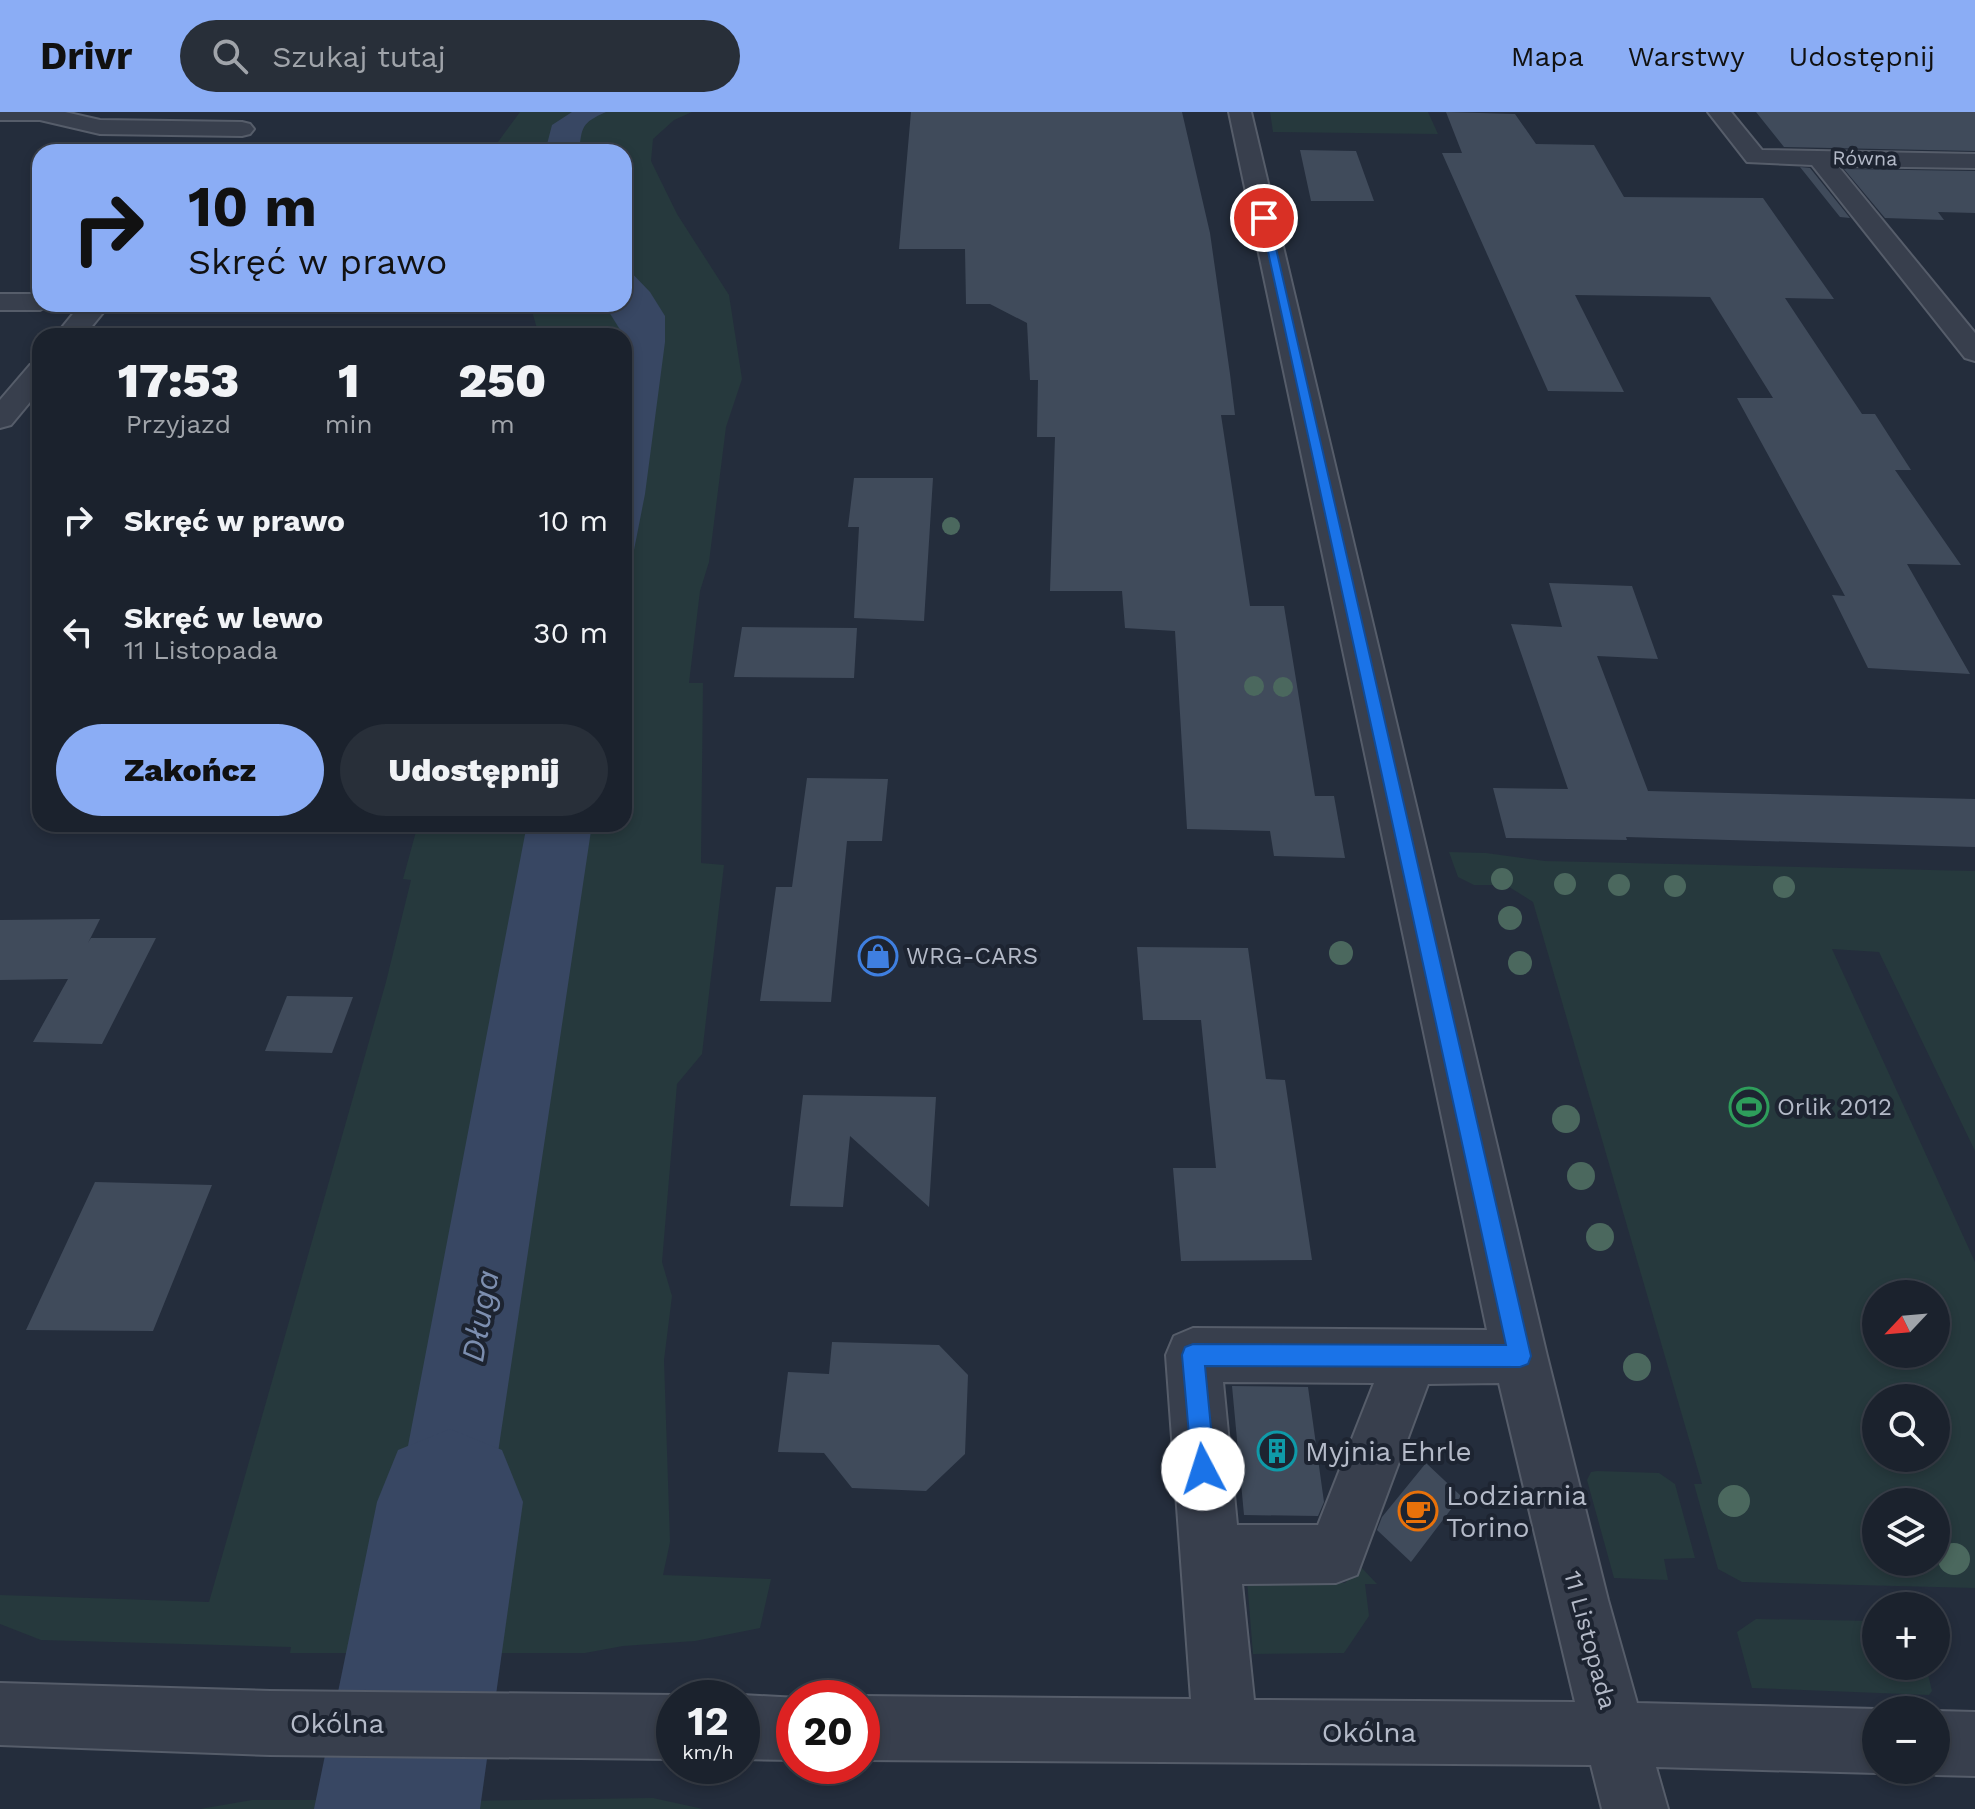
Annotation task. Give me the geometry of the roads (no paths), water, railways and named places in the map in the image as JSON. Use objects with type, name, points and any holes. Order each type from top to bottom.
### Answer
[{"type":"street","name":"11 Listopada","points":[[1240,112],[1520,1356],[1578,1600],[1635,1809]]},
{"type":"street","name":"Równa","points":[[1719,112],[1755,157],[1975,161]]},
{"type":"street","points":[[0,113],[40,113],[100,127],[250,121]]},
{"type":"street","points":[[230,144],[250,121]]},
{"type":"street","points":[[1818,157],[1975,352]]},
{"type":"street","points":[[0,302],[32,302]]},
{"type":"street","points":[[76,328],[89,312]]},
{"type":"street","points":[[0,419],[32,381]]},
{"type":"street","points":[[1225,1731],[1193,1355],[1520,1356]]},
{"type":"street","points":[[1211,1555],[1336,1554],[1411,1357]]},
{"type":"street","name":"Okólna","points":[[0,1714],[270,1723],[656,1727]]},
{"type":"street","name":"Okólna","points":[[880,1728],[1615,1734],[1862,1741]]},
{"type":"street","points":[[1950,1743],[1975,1744]]},
{"type":"water","points":[[572,112],[606,112],[587,123],[580,144],[547,144],[552,125]]},
{"type":"water","points":[[632,273],[650,292],[665,316],[665,342],[645,494],[632,560],[632,328],[619,328],[609,312],[632,312]]},
{"type":"water","points":[[525,832],[591,832],[493,1486],[483,1653],[387,1653],[399,1572],[403,1472]]},
{"type":"water","points":[[349,1800],[458,1801],[456,1809],[348,1809]]},
{"type":"waterway","name":"Długa","points":[[397,1809],[450,1502]]},
{"type":"place","name":"WRG-CARS","points":[[878,956]]},
{"type":"place","name":"Orlik 2012","points":[[1749,1107]]},
{"type":"place","name":"Myjnia Ehrle","points":[[1277,1451]]},
{"type":"place","name":"Lodziarnia Torino","points":[[1418,1511]]}]
